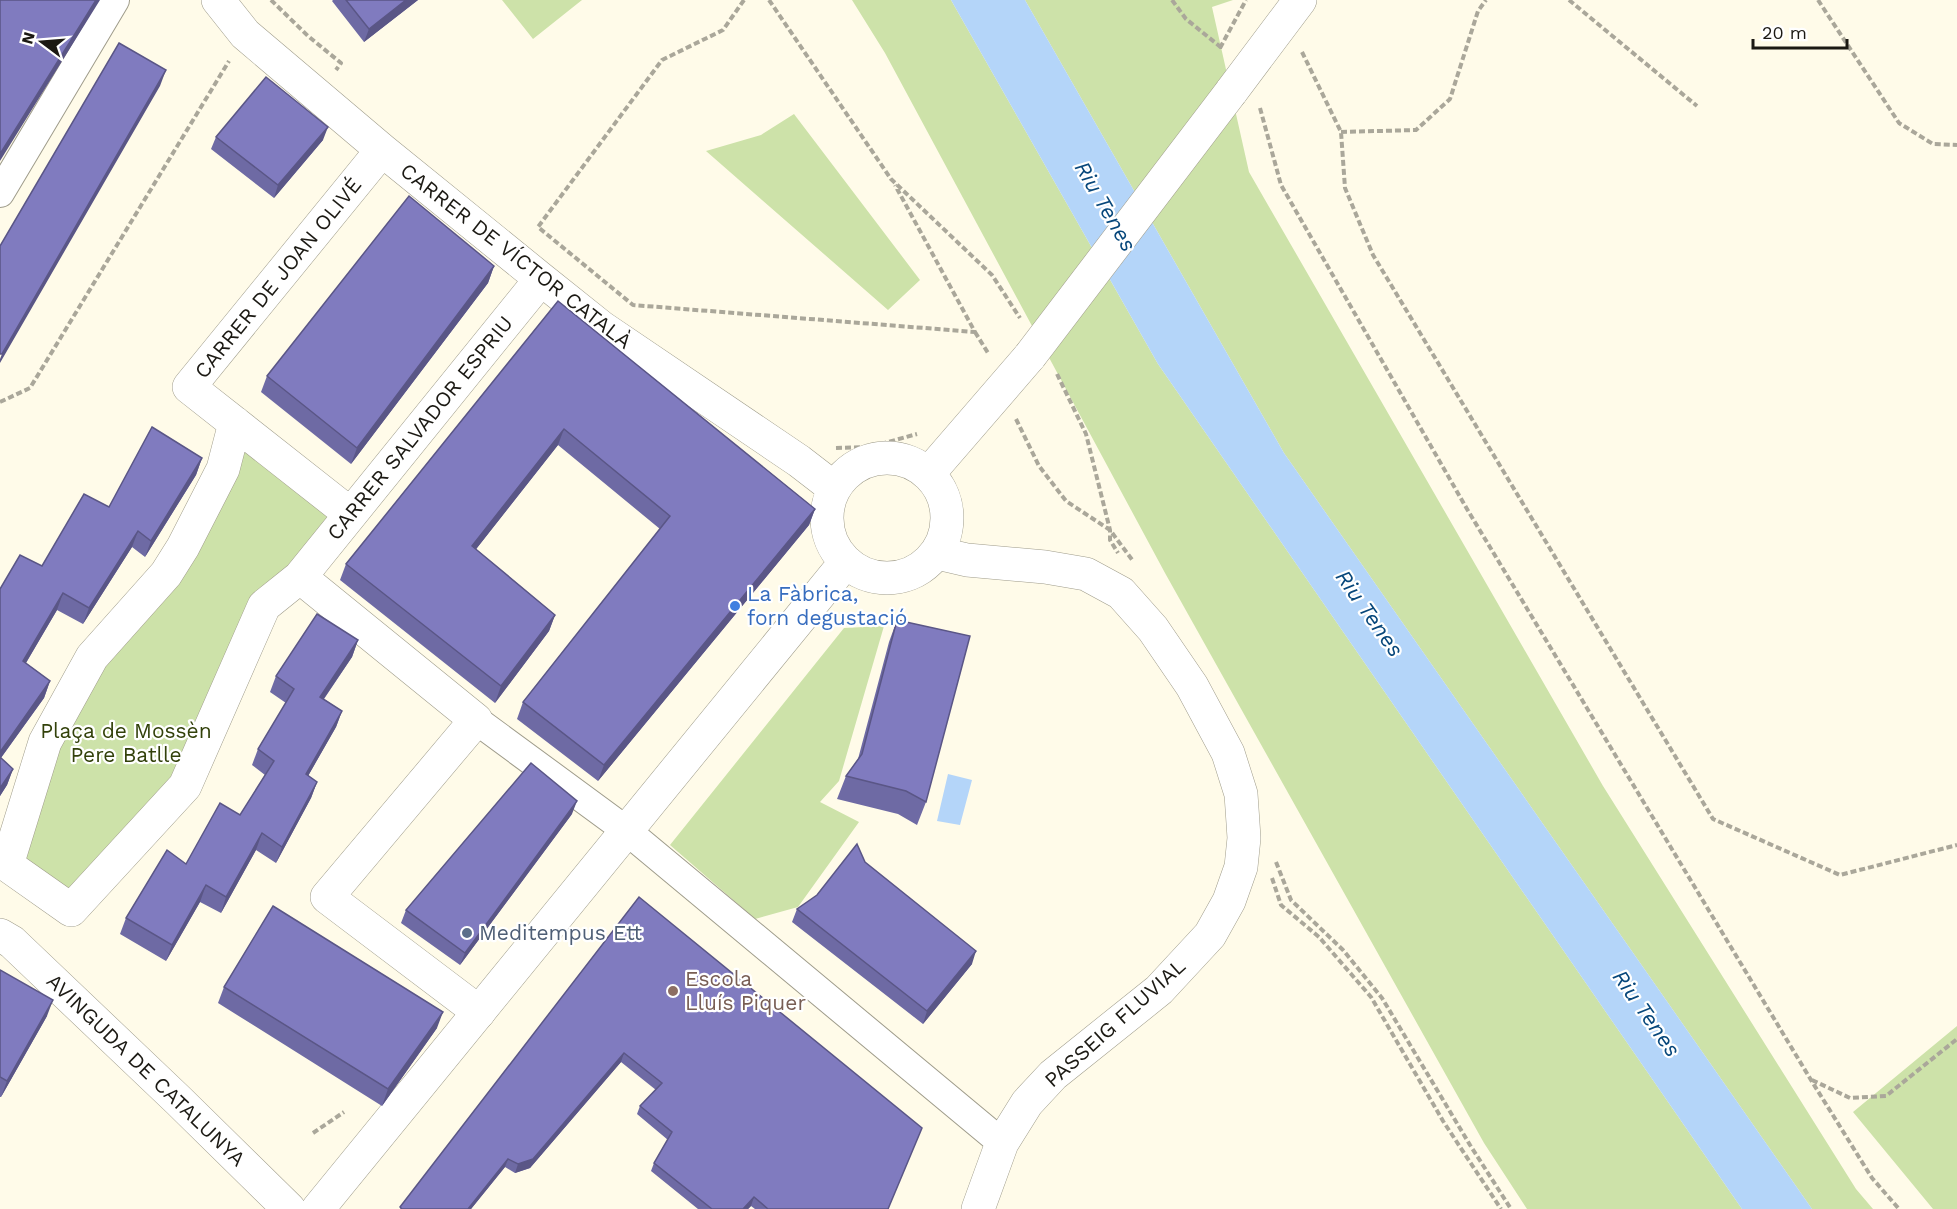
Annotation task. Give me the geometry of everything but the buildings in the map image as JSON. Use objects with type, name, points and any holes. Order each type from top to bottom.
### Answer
[{"type":"street","points":[[0,193],[115,0]]},
{"type":"street","name":"CARRER DE VÍCTOR CATALÀ","points":[[218,0],[245,34],[382,150],[601,327],[799,461],[834,488]]},
{"type":"street","points":[[929,473],[1036,349],[1293,9]]},
{"type":"street","name":"CARRER DE JOAN OLIVÉ","points":[[349,513],[189,387],[382,150]]},
{"type":"street","name":"CARRER SALVADOR ESPRIU","points":[[300,577],[349,513],[541,279]]},
{"type":"street","points":[[235,423],[223,469],[183,547],[166,574],[92,657],[45,742],[3,865],[71,910],[185,786],[264,606],[300,577],[476,720],[627,831],[1002,1143]]},
{"type":"street","points":[[878,458],[896,458],[914,463],[929,473],[946,503],[948,520],[937,553],[912,573],[895,578],[877,578],[860,573],[845,563],[833,546],[827,527],[827,507],[834,488],[845,474],[860,463],[878,458]]},
{"type":"street","name":"PASSEIG FLUVIAL","points":[[937,553],[967,560],[1045,567],[1086,574],[1121,593],[1153,629],[1192,686],[1228,753],[1240,794],[1244,838],[1241,867],[1229,901],[1210,935],[1159,990],[1053,1075],[1028,1103],[1002,1143],[978,1209]]},
{"type":"street","points":[[318,1209],[845,563]]},
{"type":"street","points":[[476,720],[327,897],[480,1012]]},
{"type":"street","name":"AVINGUDA DE CATALUNYA","points":[[0,935],[12,942],[289,1209]]},
{"type":"path","points":[[744,0],[723,30],[662,60],[538,227],[633,305],[975,332]]},
{"type":"path","points":[[769,0],[891,179],[988,353]]},
{"type":"path","points":[[1172,0],[1186,19],[1221,47],[1240,81],[1281,185],[1467,510],[1811,1080],[1872,1178],[1899,1209]]},
{"type":"path","points":[[1216,56],[1246,0]]},
{"type":"path","points":[[1341,132],[1416,130],[1450,99],[1478,11],[1486,0]]},
{"type":"path","points":[[1569,0],[1697,106]]},
{"type":"path","points":[[1818,0],[1899,123],[1933,144],[1957,145]]},
{"type":"path","points":[[1293,9],[1341,132],[1345,188],[1373,255],[1713,819],[1840,875],[1957,845]]},
{"type":"path","points":[[0,402],[30,388],[245,34]]},
{"type":"path","points":[[891,179],[992,275],[1036,349],[1058,375],[1086,434],[1110,530],[1110,540],[1122,560]]},
{"type":"path","points":[[982,361],[996,344]]},
{"type":"path","points":[[1013,414],[1039,466],[1066,501],[1110,530]]},
{"type":"path","points":[[835,448],[870,447],[916,435],[922,428]]},
{"type":"path","points":[[1275,852],[1276,862],[1292,900],[1343,950],[1382,998],[1511,1209]]},
{"type":"path","points":[[1271,876],[1281,905],[1319,937],[1371,996],[1443,1121],[1501,1209]]},
{"type":"path","points":[[1811,1080],[1850,1098],[1886,1096],[1957,1039]]},
{"type":"path","points":[[313,1133],[344,1112]]},
{"type":"green space","points":[[502,0],[582,0],[533,39]]},
{"type":"green space","points":[[852,0],[951,0],[1158,364],[1742,1209],[1527,1209],[1484,1143],[1165,573],[885,53]]},
{"type":"green space","points":[[1025,0],[1233,0],[1212,7],[1249,172],[1603,786],[1856,1189],[1873,1209],[1812,1209],[1284,453]]},
{"type":"green space","points":[[794,114],[920,280],[888,310],[706,151],[761,135]]},
{"type":"green space","name":"Plaça de Mossèn Pere Batlle","points":[[235,423],[349,513],[264,606],[185,786],[71,910],[7,865],[45,742],[166,574]]},
{"type":"green space","points":[[884,626],[839,781],[820,802],[859,822],[798,907],[755,919],[670,845],[844,628]]},
{"type":"green space","points":[[1957,1026],[1957,1209],[1933,1209],[1853,1112]]},
{"type":"water","name":"Riu Tenes","points":[[951,0],[1025,0],[1284,453],[1812,1209],[1742,1209],[1158,364]]},
{"type":"water","points":[[948,774],[972,780],[960,825],[937,821]]},
{"type":"place","name":"La Fàbrica, forn degustació","points":[[735,606]]},
{"type":"place","name":"Meditempus Ett","points":[[467,933]]},
{"type":"place","name":"Escola Lluís Piquer","points":[[673,991]]}]
